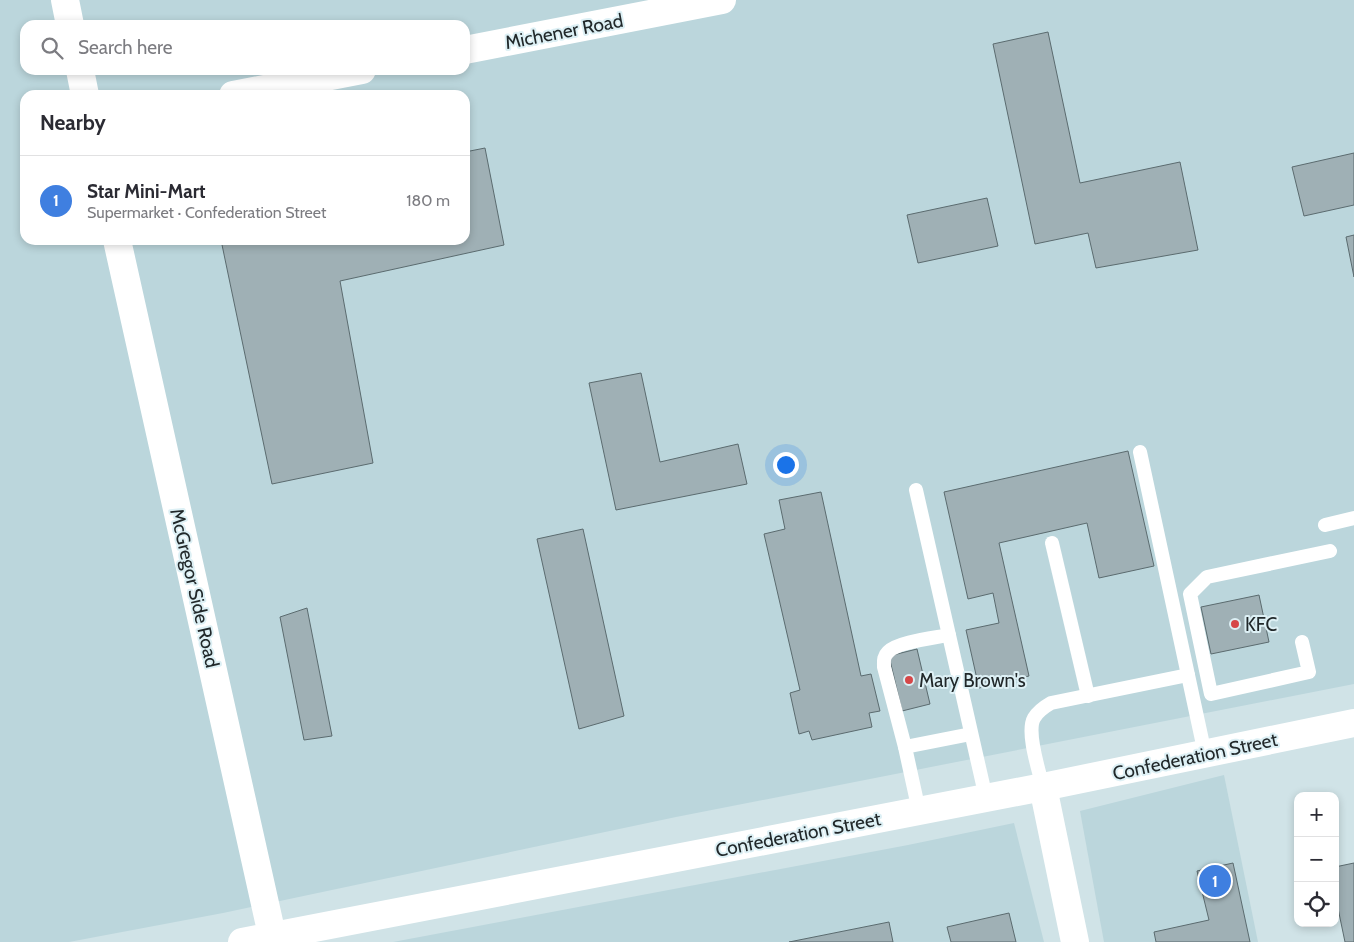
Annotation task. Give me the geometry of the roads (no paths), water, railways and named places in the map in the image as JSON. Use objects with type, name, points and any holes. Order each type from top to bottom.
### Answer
[{"type":"street","points":[[65,0],[69,20]]},
{"type":"street","name":"Michener Road","points":[[470,49],[722,0]]},
{"type":"street","points":[[81,75],[84,90]]},
{"type":"street","points":[[259,90],[336,75]]},
{"type":"street","name":"McGregor Side Road","points":[[118,245],[272,935]]},
{"type":"street","name":"Confederation Street","points":[[242,942],[1043,787],[1354,723]]},
{"type":"street","points":[[1043,787],[1075,942]]},
{"type":"lane","points":[[1140,452],[1205,754]]},
{"type":"lane","points":[[916,490],[986,798]]},
{"type":"lane","points":[[1325,525],[1354,518]]},
{"type":"lane","points":[[1052,543],[1088,696]]},
{"type":"lane","points":[[1302,642],[1309,672],[1211,694],[1190,594],[1207,577],[1330,551]]},
{"type":"lane","points":[[919,811],[905,747],[884,667],[884,658],[888,650],[896,646],[948,635]]},
{"type":"lane","points":[[1043,787],[1030,730],[1033,719],[1040,710],[1051,703],[1188,675]]},
{"type":"lane","points":[[905,747],[971,734]]},
{"type":"place","name":"KFC","points":[[1235,624]]},
{"type":"place","name":"Mary Brown's","points":[[909,680]]},
{"type":"place","name":"Star Mini-Mart","points":[[1215,881]]}]
